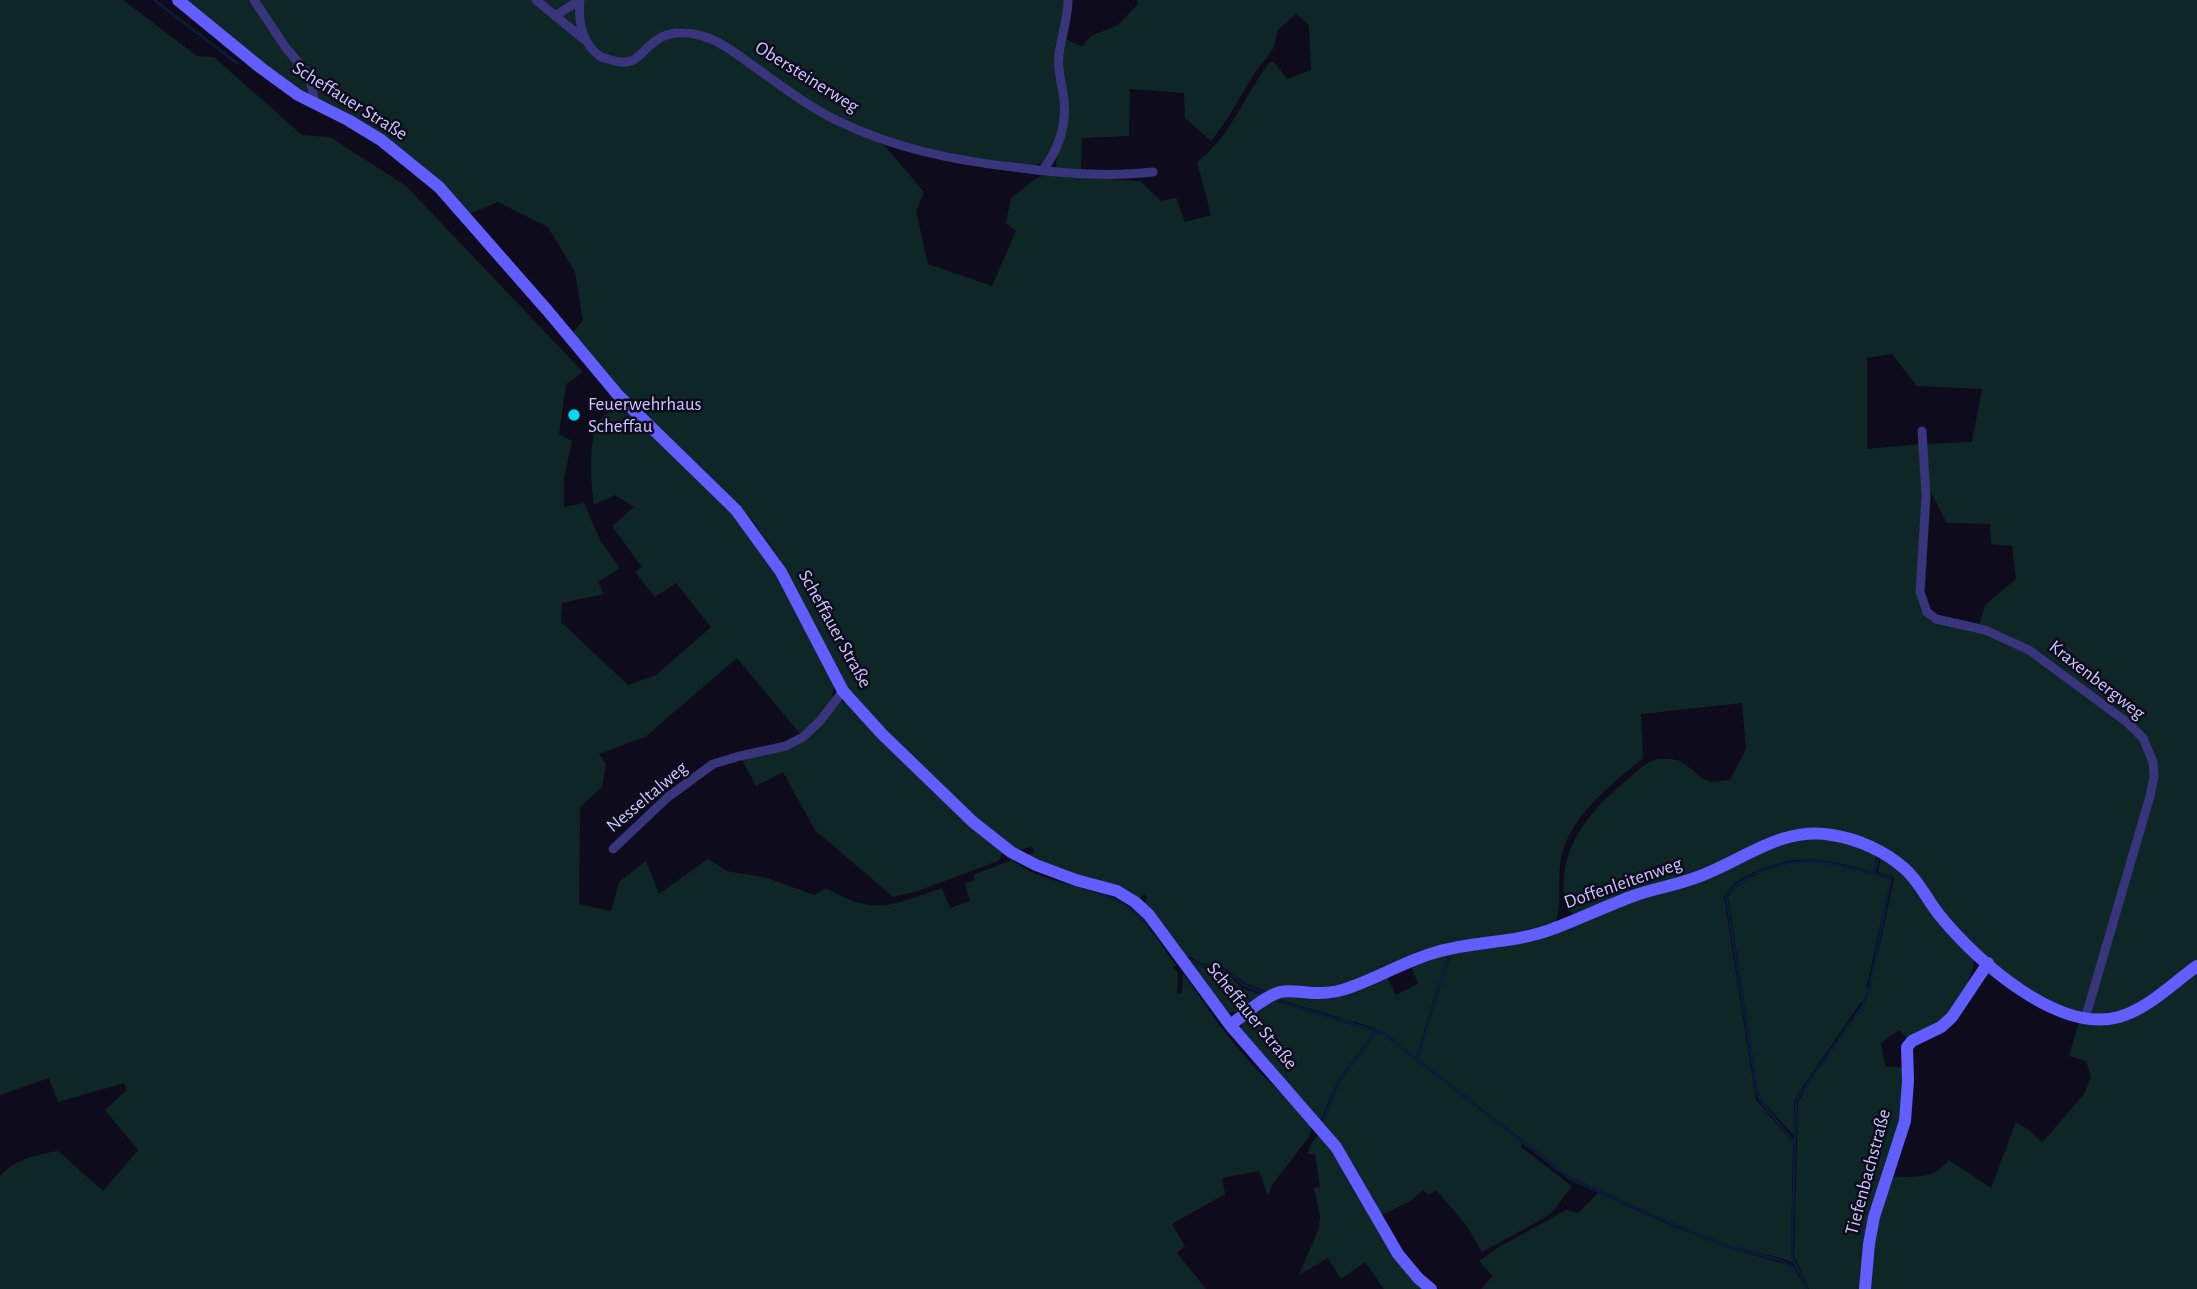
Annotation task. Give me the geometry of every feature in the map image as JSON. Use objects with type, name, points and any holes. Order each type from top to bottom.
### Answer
[{"type":"street","name":"Scheffauer Straße","points":[[178,0],[298,95],[381,140],[439,187],[618,395],[736,510],[782,572],[843,691],[882,734],[973,822],[1011,852],[1076,880],[1117,891],[1149,915],[1230,1025],[1336,1147],[1398,1254],[1431,1289]]},
{"type":"street","points":[[254,0],[286,48],[309,75],[315,102]]},
{"type":"street","points":[[536,0],[586,41]]},
{"type":"street","points":[[555,16],[580,0]]},
{"type":"street","points":[[580,0],[579,20],[586,41]]},
{"type":"street","points":[[1042,171],[1054,155],[1062,133],[1065,113],[1059,55],[1068,0]]},
{"type":"street","name":"Obersteinerweg","points":[[586,41],[602,57],[623,64],[634,61],[660,38],[678,32],[698,34],[731,50],[782,87],[835,120],[896,144],[967,162],[1060,174],[1123,175],[1153,172]]},
{"type":"street","name":"Kraxenbergweg","points":[[1922,431],[1926,496],[1920,592],[1927,612],[1936,619],[1985,630],[2029,650],[2128,723],[2143,738],[2154,762],[2150,796],[2085,1019]]},
{"type":"street","name":"Nesseltalweg","points":[[613,849],[668,797],[713,764],[740,755],[786,747],[803,737],[820,721],[843,691]]},
{"type":"street","name":"Doffenleitenweg","points":[[1230,1025],[1281,992],[1319,993],[1349,988],[1438,951],[1535,934],[1638,894],[1716,871],[1765,844],[1788,836],[1814,833],[1850,839],[1892,858],[1908,871],[1958,937],[1988,963]]},
{"type":"street","points":[[1988,963],[2027,994],[2069,1015],[2085,1019],[2120,1016],[2138,1009],[2197,966]]},
{"type":"street","name":"Tiefenbachstraße","points":[[1865,1289],[1868,1244],[1874,1217],[1905,1121],[1907,1047],[1912,1041],[1941,1027],[1952,1017],[1988,963]]},
{"type":"green space","points":[[0,0],[123,0],[197,56],[214,57],[302,135],[330,137],[406,186],[583,372],[566,384],[559,434],[572,441],[564,478],[564,507],[584,503],[601,542],[620,568],[598,582],[604,594],[562,603],[561,622],[628,685],[656,675],[711,627],[676,583],[655,597],[635,572],[642,567],[612,526],[634,507],[615,495],[594,505],[592,446],[597,425],[602,417],[615,411],[629,410],[735,516],[780,577],[834,686],[827,707],[801,735],[737,658],[645,737],[599,754],[606,764],[602,787],[580,807],[579,904],[611,911],[619,882],[646,861],[659,894],[708,859],[727,871],[767,878],[814,895],[826,888],[858,903],[871,905],[896,903],[942,888],[950,908],[970,901],[965,883],[975,880],[973,875],[1012,860],[1036,874],[1110,898],[1123,904],[1139,917],[1176,965],[1173,968],[1178,973],[1177,994],[1182,993],[1183,973],[1220,1026],[1253,1066],[1311,1123],[1309,1137],[1272,1185],[1268,1196],[1259,1171],[1222,1178],[1225,1194],[1172,1224],[1185,1246],[1177,1253],[1206,1289],[0,1289],[0,1176],[19,1162],[58,1151],[103,1191],[138,1150],[105,1110],[127,1090],[124,1083],[58,1102],[49,1078],[0,1095]]},
{"type":"green space","points":[[185,0],[1064,0],[1056,63],[1062,100],[1060,127],[1046,159],[1027,166],[1001,165],[930,152],[862,128],[799,94],[727,44],[696,30],[679,27],[682,37],[697,38],[713,44],[790,96],[839,124],[884,145],[924,192],[916,211],[928,264],[992,286],[1016,231],[1006,223],[1011,198],[1038,177],[1047,175],[1140,181],[1161,201],[1176,198],[1185,222],[1211,215],[1197,162],[1209,152],[1228,128],[1270,62],[1274,62],[1287,79],[1311,70],[1309,25],[1296,14],[1278,30],[1273,49],[1211,141],[1185,118],[1184,93],[1130,89],[1129,136],[1082,138],[1081,172],[1057,170],[1068,111],[1062,61],[1066,39],[1082,47],[1091,36],[1118,25],[1138,4],[1137,0],[2197,0],[2197,962],[2135,1006],[2108,1016],[2093,1016],[2092,1010],[2156,782],[2156,763],[2145,746],[2152,773],[2149,795],[2086,1006],[2081,1013],[2066,1011],[2050,1004],[1989,960],[1946,920],[1915,876],[1899,861],[1870,843],[1835,832],[1783,835],[1747,848],[1701,874],[1646,889],[1581,915],[1569,911],[1565,899],[1566,864],[1571,847],[1589,818],[1638,770],[1655,760],[1680,761],[1709,781],[1730,780],[1746,749],[1742,703],[1641,714],[1643,758],[1617,779],[1580,817],[1564,847],[1555,924],[1433,949],[1367,979],[1335,989],[1288,989],[1270,993],[1245,983],[1227,969],[1185,957],[1161,921],[1144,904],[1147,897],[1144,894],[1139,899],[1122,888],[1065,871],[1027,855],[1034,852],[1032,847],[1018,850],[990,831],[935,781],[846,689],[795,585],[752,520],[568,338],[583,321],[575,272],[548,227],[498,202],[467,215],[419,165],[301,94]],"holes":[[[1892,354],[1917,386],[1982,389],[1972,442],[1926,444],[1930,491],[1947,523],[1990,524],[1991,544],[2012,546],[2016,579],[1985,605],[1977,633],[1930,621],[1923,606],[1917,574],[1924,493],[1920,444],[1867,449],[1867,358]]]},
{"type":"green space","points":[[841,701],[1002,850],[998,861],[918,891],[893,897],[815,830],[783,772],[756,786],[741,758],[788,749]]},
{"type":"green space","points":[[1835,838],[1877,854],[1873,872],[1829,861],[1789,861],[1744,877],[1724,896],[1756,1100],[1793,1143],[1793,1263],[1730,1246],[1570,1177],[1418,1059],[1441,984],[1439,983],[1416,1058],[1384,1032],[1353,1021],[1352,1025],[1375,1031],[1337,1082],[1320,1122],[1240,1028],[1245,1019],[1261,1011],[1271,1000],[1340,1021],[1341,1018],[1276,997],[1386,975],[1396,995],[1418,984],[1410,964],[1448,952],[1443,971],[1445,972],[1452,952],[1547,935],[1786,839]]},
{"type":"green space","points":[[1881,856],[1904,872],[1974,960],[1973,967],[1956,1004],[1939,1024],[1908,1039],[1899,1030],[1881,1043],[1885,1066],[1904,1068],[1900,1124],[1862,1289],[1809,1289],[1794,1256],[1798,1102],[1865,1004],[1861,1002],[1794,1100],[1794,1136],[1763,1102],[1758,1092],[1728,896],[1750,878],[1775,866],[1792,862],[1834,864],[1890,879],[1867,987],[1870,989],[1894,879],[1878,873]]},
{"type":"green space","points":[[1189,963],[1228,974],[1242,988],[1265,996],[1245,1011],[1227,1013]]},
{"type":"green space","points":[[2197,969],[2197,1289],[1868,1289],[1871,1246],[1889,1181],[1894,1177],[1930,1174],[1949,1160],[1991,1188],[2016,1122],[2042,1143],[2084,1094],[2091,1077],[2086,1061],[2069,1056],[2079,1022],[2114,1023]]},
{"type":"green space","points":[[1377,1032],[1522,1143],[1521,1147],[1572,1186],[1554,1210],[1482,1252],[1467,1226],[1436,1190],[1429,1195],[1423,1190],[1412,1200],[1380,1216],[1323,1124],[1339,1083]]},
{"type":"green space","points":[[1320,1134],[1426,1289],[1384,1289],[1365,1262],[1341,1279],[1328,1258],[1299,1275],[1319,1228],[1320,1215],[1314,1188],[1320,1187],[1315,1154],[1308,1154],[1312,1142]]},
{"type":"green space","points":[[1598,1193],[1677,1228],[1730,1248],[1788,1265],[1796,1271],[1806,1289],[1481,1289],[1493,1276],[1479,1261],[1566,1210],[1578,1213]]},
{"type":"waterway","points":[[154,0],[237,63]]},
{"type":"waterway","points":[[1807,1289],[1792,1257],[1796,1100],[1863,1005],[1870,986],[1891,878],[1874,874],[1879,855]]},
{"type":"waterway","points":[[1795,1143],[1761,1102],[1757,1093],[1726,895],[1753,875],[1773,867],[1802,861],[1829,863],[1874,874]]},
{"type":"waterway","points":[[1099,893],[1129,908],[1153,930]]},
{"type":"waterway","points":[[1417,1059],[1449,955]]},
{"type":"waterway","points":[[1187,959],[1229,972],[1244,985],[1266,994]]},
{"type":"waterway","points":[[1274,1000],[1383,1033],[1570,1179],[1677,1226],[1730,1247],[1780,1260],[1796,1269]]},
{"type":"waterway","points":[[1322,1123],[1338,1083],[1377,1030]]},
{"type":"place","name":"Feuerwehrhaus Scheffau","points":[[574,415]]}]
